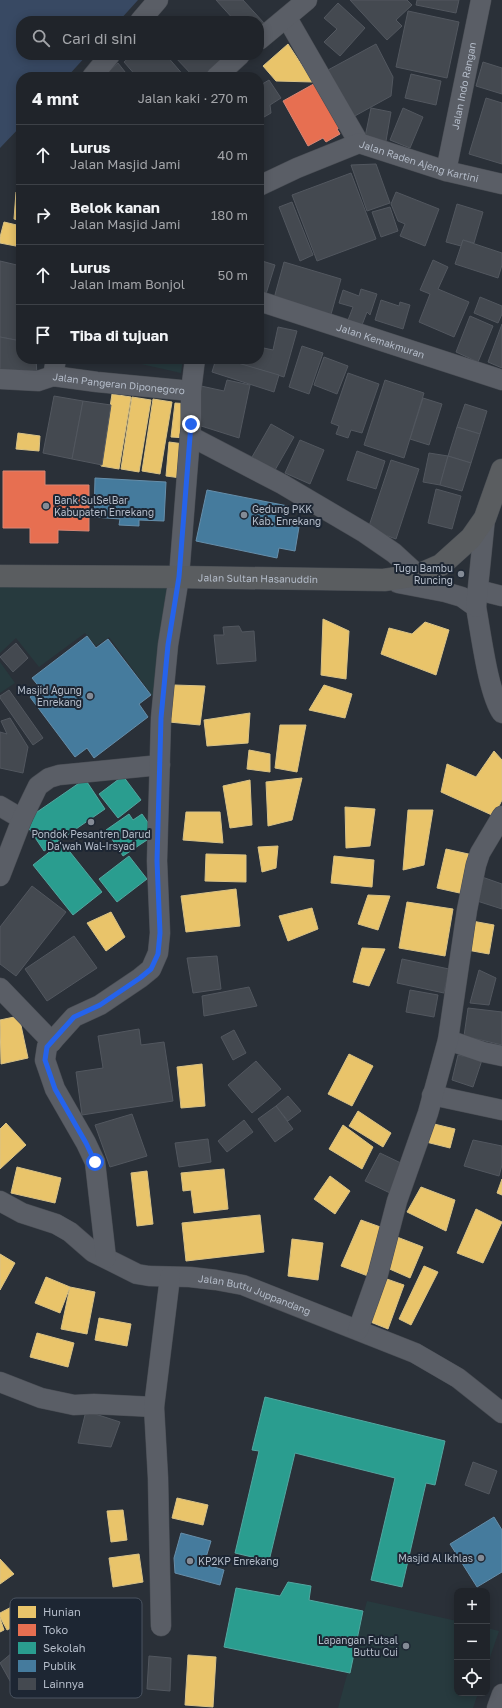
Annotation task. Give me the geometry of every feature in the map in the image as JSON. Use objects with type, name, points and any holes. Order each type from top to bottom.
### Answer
[{"type":"highway","name":"Jalan Sultan Hasanuddin","points":[[0,576],[384,580],[418,575],[441,565],[471,538],[484,518],[502,470]]},
{"type":"street","points":[[144,16],[158,0]]},
{"type":"street","points":[[264,36],[307,0]]},
{"type":"street","name":"Jalan Indo Rangan","points":[[446,171],[480,0]]},
{"type":"street","name":"Jalan Raden Ajeng Kartini","points":[[287,18],[359,143],[446,171],[502,184]]},
{"type":"street","points":[[96,72],[106,60]]},
{"type":"street","points":[[221,72],[235,60]]},
{"type":"street","points":[[264,184],[297,168],[359,143]]},
{"type":"street","name":"Jalan Kemakmuran","points":[[264,303],[502,380]]},
{"type":"street","points":[[106,1258],[95,1162],[86,1143],[55,1089],[45,1060],[47,1047],[74,1017],[100,1005],[140,978],[151,969],[158,954],[160,933],[157,861],[161,718],[168,645],[179,577],[190,436],[191,391],[194,364]]},
{"type":"street","name":"Jalan Pangeran Diponegoro","points":[[0,379],[38,381],[54,367],[97,382],[191,391]]},
{"type":"street","points":[[190,436],[282,484],[365,533],[394,553],[418,575]]},
{"type":"street","points":[[484,518],[477,598],[486,664],[496,701],[502,712]]},
{"type":"street","points":[[384,580],[462,597],[477,598],[502,596]]},
{"type":"street","points":[[0,876],[22,819],[38,786],[49,778],[60,775],[160,764]]},
{"type":"street","points":[[0,806],[22,819]]},
{"type":"street","points":[[358,1330],[378,1274],[397,1201],[428,1113],[448,1040],[476,865],[480,854],[502,816]]},
{"type":"street","points":[[0,988],[52,1042]]},
{"type":"street","points":[[448,1040],[483,1052],[502,1056]]},
{"type":"street","points":[[432,1095],[502,1110]]},
{"type":"street","name":"Jalan Buttu Juppandang","points":[[0,1201],[22,1212],[56,1224],[70,1232],[93,1252],[136,1274],[216,1280],[243,1285],[415,1353],[458,1378],[502,1413]]},
{"type":"street","points":[[162,1626],[158,1478],[154,1407],[170,1277]]},
{"type":"street","points":[[0,1382],[41,1398],[74,1405],[94,1404],[154,1407]]},
{"type":"street","points":[[497,1708],[502,1694]]},
{"type":"green space","points":[[141,364],[182,364],[181,373]]},
{"type":"green space","points":[[175,581],[157,702],[109,637],[96,646],[85,633],[39,667],[16,638],[0,653],[0,583]]},
{"type":"green space","points":[[0,662],[15,683],[0,693]]},
{"type":"green space","name":"Lapangan Futsal Buttu Cui","points":[[367,1601],[454,1620],[454,1696],[477,1696],[473,1708],[338,1708]]},
{"type":"green space","points":[[490,1629],[499,1631],[490,1657]]},
{"type":"water","points":[[0,0],[138,0],[124,16],[16,16],[16,60],[82,60],[72,72],[16,72],[16,131],[0,148]]},
{"type":"building: Hunian","points":[[288,44],[313,82],[276,81],[263,66]]},
{"type":"building: Hunian","points":[[16,192],[16,220],[14,219]]},
{"type":"building: Hunian","points":[[4,222],[16,225],[16,246],[0,243]]},
{"type":"building: Hunian","points":[[112,394],[131,397],[119,469],[101,466]]},
{"type":"building: Hunian","points":[[132,397],[151,400],[139,472],[121,469]]},
{"type":"building: Hunian","points":[[153,399],[172,402],[160,474],[142,471]]},
{"type":"building: Hunian","points":[[175,403],[190,404],[187,438],[171,437]]},
{"type":"building: Hunian","points":[[18,433],[40,436],[39,451],[16,449]]},
{"type":"building: Hunian","points":[[169,442],[184,444],[181,478],[166,476]]},
{"type":"building: Hunian","points":[[323,619],[349,631],[346,679],[321,675]]},
{"type":"building: Hunian","points":[[425,622],[449,630],[436,675],[381,654],[389,628],[412,634]]},
{"type":"building: Hunian","points":[[174,685],[205,686],[200,725],[169,722]]},
{"type":"building: Hunian","points":[[324,685],[352,694],[345,718],[309,710]]},
{"type":"building: Hunian","points":[[250,713],[248,743],[207,746],[204,720]]},
{"type":"building: Hunian","points":[[280,725],[306,725],[297,772],[275,768]]},
{"type":"building: Hunian","points":[[249,750],[270,754],[270,772],[247,769]]},
{"type":"building: Hunian","points":[[494,751],[502,760],[502,800],[494,816],[441,792],[447,764],[476,777]]},
{"type":"building: Hunian","points":[[302,778],[292,820],[268,826],[266,782]]},
{"type":"building: Hunian","points":[[250,780],[252,825],[230,828],[223,786]]},
{"type":"building: Hunian","points":[[345,807],[375,809],[370,846],[346,848]]},
{"type":"building: Hunian","points":[[408,810],[433,810],[424,865],[403,870]]},
{"type":"building: Hunian","points":[[186,812],[220,812],[223,843],[183,840]]},
{"type":"building: Hunian","points":[[278,846],[276,868],[262,872],[258,847]]},
{"type":"building: Hunian","points":[[446,849],[473,855],[464,894],[437,888]]},
{"type":"building: Hunian","points":[[206,854],[246,855],[246,882],[205,881]]},
{"type":"building: Hunian","points":[[334,856],[374,860],[372,887],[331,883]]},
{"type":"building: Hunian","points":[[236,889],[240,926],[186,932],[181,896]]},
{"type":"building: Hunian","points":[[368,895],[390,896],[378,930],[358,924]]},
{"type":"building: Hunian","points":[[407,902],[453,909],[445,956],[399,948]]},
{"type":"building: Hunian","points":[[312,908],[318,929],[288,941],[279,916]]},
{"type":"building: Hunian","points":[[111,912],[125,937],[106,951],[87,923]]},
{"type":"building: Hunian","points":[[472,921],[494,925],[489,954],[467,950]]},
{"type":"building: Hunian","points":[[362,948],[385,949],[369,986],[353,982]]},
{"type":"building: Hunian","points":[[19,1016],[28,1058],[1,1064],[0,1020]]},
{"type":"building: Hunian","points":[[349,1054],[373,1066],[352,1106],[328,1094]]},
{"type":"building: Hunian","points":[[202,1064],[205,1106],[181,1108],[177,1067]]},
{"type":"building: Hunian","points":[[358,1111],[391,1133],[383,1147],[349,1126]]},
{"type":"building: Hunian","points":[[6,1123],[26,1145],[0,1169],[0,1129]]},
{"type":"building: Hunian","points":[[430,1123],[455,1129],[450,1148],[426,1142]]},
{"type":"building: Hunian","points":[[343,1125],[373,1147],[362,1169],[329,1149]]},
{"type":"building: Hunian","points":[[17,1167],[61,1178],[55,1203],[11,1193]]},
{"type":"building: Hunian","points":[[224,1169],[228,1209],[194,1213],[191,1190],[183,1191],[181,1173]]},
{"type":"building: Hunian","points":[[147,1171],[153,1224],[137,1226],[131,1173]]},
{"type":"building: Hunian","points":[[330,1176],[350,1191],[335,1214],[314,1199]]},
{"type":"building: Hunian","points":[[502,1179],[502,1195],[497,1193]]},
{"type":"building: Hunian","points":[[421,1187],[455,1200],[446,1231],[407,1212]]},
{"type":"building: Hunian","points":[[476,1209],[502,1222],[483,1263],[457,1253]]},
{"type":"building: Hunian","points":[[260,1215],[264,1252],[186,1261],[182,1223]]},
{"type":"building: Hunian","points":[[361,1220],[386,1229],[368,1276],[341,1266]]},
{"type":"building: Hunian","points":[[397,1237],[423,1247],[410,1278],[385,1267]]},
{"type":"building: Hunian","points":[[292,1239],[323,1243],[318,1280],[288,1276]]},
{"type":"building: Hunian","points":[[0,1254],[15,1263],[0,1290]]},
{"type":"building: Hunian","points":[[424,1266],[438,1272],[411,1325],[399,1319]]},
{"type":"building: Hunian","points":[[46,1277],[70,1287],[60,1313],[35,1303]]},
{"type":"building: Hunian","points":[[384,1278],[404,1285],[388,1329],[368,1321]]},
{"type":"building: Hunian","points":[[70,1287],[95,1292],[87,1334],[61,1329]]},
{"type":"building: Hunian","points":[[99,1318],[131,1324],[127,1346],[95,1340]]},
{"type":"building: Hunian","points":[[37,1333],[74,1343],[68,1367],[30,1357]]},
{"type":"building: Hunian","points":[[177,1498],[208,1505],[203,1525],[172,1518]]},
{"type":"building: Hunian","points":[[123,1510],[127,1540],[111,1542],[107,1511]]},
{"type":"building: Hunian","points":[[139,1554],[143,1582],[113,1587],[109,1558]]},
{"type":"building: Hunian","points":[[0,1559],[14,1574],[0,1584]]},
{"type":"building: Hunian","points":[[10,1608],[10,1628],[7,1630],[0,1617],[0,1613]]},
{"type":"building: Hunian","points":[[0,1618],[4,1630],[0,1632]]},
{"type":"building: Hunian","points":[[188,1655],[216,1657],[213,1707],[185,1705]]},
{"type":"building: Toko","points":[[319,81],[344,125],[337,129],[340,134],[326,142],[323,138],[308,146],[283,101]]},
{"type":"building: Toko","name":"Bank SulSelBar Kabupaten Enrekang","points":[[3,471],[45,471],[45,485],[89,485],[89,531],[58,530],[58,543],[30,543],[30,528],[3,528]]},
{"type":"building: Sekolah","points":[[123,776],[141,800],[118,818],[99,794]]},
{"type":"building: Sekolah","points":[[85,779],[105,809],[44,851],[24,821]]},
{"type":"building: Sekolah","points":[[129,814],[133,820],[142,814],[156,834],[123,856],[106,830]]},
{"type":"building: Sekolah","points":[[62,842],[102,892],[73,915],[33,865]]},
{"type":"building: Sekolah","points":[[129,856],[147,879],[117,902],[99,879]]},
{"type":"building: Sekolah","points":[[265,1397],[445,1441],[435,1485],[426,1483],[402,1587],[371,1580],[395,1478],[295,1453],[269,1561],[235,1553],[259,1451],[252,1450]]},
{"type":"building: Sekolah","points":[[288,1582],[311,1586],[309,1600],[363,1611],[350,1673],[224,1647],[236,1588],[280,1596]]},
{"type":"building: Publik","points":[[95,478],[166,482],[164,521],[139,520],[139,526],[119,525],[120,519],[94,517]]},
{"type":"building: Publik","name":"Gedung PKK Kab. Enrekang","points":[[207,490],[288,506],[284,524],[299,527],[295,551],[279,548],[277,558],[196,541]]},
{"type":"building: Publik","name":"Masjid Agung Enrekang","points":[[87,636],[96,648],[108,639],[151,695],[139,704],[148,717],[94,758],[87,748],[75,757],[30,697],[41,689],[32,678]]},
{"type":"building: Publik","name":"Masjid Al Ikhlas","points":[[494,1517],[502,1530],[502,1572],[477,1587],[450,1544]]},
{"type":"building: Publik","name":"KP2KP Enrekang","points":[[181,1533],[211,1541],[204,1564],[224,1570],[220,1585],[175,1573],[174,1558]]},
{"type":"building: Lainnya","points":[[216,0],[243,0],[258,16],[230,16]]},
{"type":"building: Lainnya","points":[[350,0],[407,0],[412,5],[396,20],[402,26],[387,40]]},
{"type":"building: Lainnya","points":[[417,0],[459,0],[456,13],[416,5]]},
{"type":"building: Lainnya","points":[[338,3],[365,28],[340,56],[324,42],[337,29],[324,18]]},
{"type":"building: Lainnya","points":[[408,11],[459,22],[447,78],[396,67]]},
{"type":"building: Lainnya","points":[[376,44],[393,77],[391,96],[353,117],[328,70]]},
{"type":"building: Lainnya","points":[[126,60],[170,60],[181,72],[133,72],[124,62]]},
{"type":"building: Lainnya","points":[[178,60],[228,60],[215,72],[189,72]]},
{"type":"building: Lainnya","points":[[483,62],[502,68],[502,94],[476,86]]},
{"type":"building: Lainnya","points":[[118,63],[125,72],[108,72]]},
{"type":"building: Lainnya","points":[[411,74],[441,81],[436,105],[405,98]]},
{"type":"building: Lainnya","points":[[269,80],[281,98],[270,105],[271,113],[264,117],[264,83]]},
{"type":"building: Lainnya","points":[[486,98],[502,103],[502,164],[469,154]]},
{"type":"building: Lainnya","points":[[371,108],[391,112],[386,141],[365,137]]},
{"type":"building: Lainnya","points":[[403,108],[423,117],[410,148],[390,140]]},
{"type":"building: Lainnya","points":[[376,164],[390,203],[367,211],[351,165]]},
{"type":"building: Lainnya","points":[[351,173],[376,239],[317,261],[292,195]]},
{"type":"building: Lainnya","points":[[396,192],[439,209],[425,246],[400,236],[405,224],[398,221],[391,204]]},
{"type":"building: Lainnya","points":[[292,202],[313,255],[300,261],[279,207]]},
{"type":"building: Lainnya","points":[[457,204],[483,212],[474,243],[463,240],[461,246],[446,242]]},
{"type":"building: Lainnya","points":[[390,207],[398,231],[381,237],[372,212]]},
{"type":"building: Lainnya","points":[[463,240],[502,253],[502,265],[498,278],[455,264]]},
{"type":"building: Lainnya","points":[[433,260],[448,267],[438,289],[469,302],[454,337],[419,322],[430,294],[420,290]]},
{"type":"building: Lainnya","points":[[0,261],[16,265],[16,340],[0,337]]},
{"type":"building: Lainnya","points":[[264,262],[275,265],[266,294],[264,293]]},
{"type":"building: Lainnya","points":[[284,262],[341,279],[330,318],[273,302]]},
{"type":"building: Lainnya","points":[[361,289],[377,294],[370,315],[367,312],[362,325],[348,320],[353,307],[339,303],[343,290],[359,296]]},
{"type":"building: Lainnya","points":[[480,297],[502,306],[502,314],[498,323],[474,313]]},
{"type":"building: Lainnya","points":[[381,300],[399,306],[400,302],[410,305],[403,329],[375,320]]},
{"type":"building: Lainnya","points":[[470,316],[493,326],[478,362],[456,352]]},
{"type":"building: Lainnya","points":[[502,324],[502,368],[488,362]]},
{"type":"building: Lainnya","points":[[278,327],[297,331],[284,377],[241,364],[264,364],[264,348],[273,350]]},
{"type":"building: Lainnya","points":[[0,337],[16,340],[16,364],[36,364],[37,375],[0,370]]},
{"type":"building: Lainnya","points":[[302,346],[323,353],[309,394],[289,387]]},
{"type":"building: Lainnya","points":[[324,357],[348,366],[337,394],[314,385]]},
{"type":"building: Lainnya","points":[[214,364],[241,364],[279,375],[274,392],[212,372]]},
{"type":"building: Lainnya","points":[[348,373],[379,384],[362,433],[351,430],[348,438],[336,434],[339,426],[331,423]]},
{"type":"building: Lainnya","points":[[227,380],[250,385],[239,438],[198,425],[201,386],[224,391]]},
{"type":"building: Lainnya","points":[[385,380],[424,393],[404,458],[364,445]]},
{"type":"building: Lainnya","points":[[54,396],[83,401],[72,459],[43,453]]},
{"type":"building: Lainnya","points":[[423,398],[442,404],[429,445],[410,439]]},
{"type":"building: Lainnya","points":[[83,401],[111,405],[102,465],[72,459]]},
{"type":"building: Lainnya","points":[[465,404],[487,411],[480,434],[457,427]]},
{"type":"building: Lainnya","points":[[271,424],[294,437],[275,470],[252,457]]},
{"type":"building: Lainnya","points":[[457,427],[480,434],[471,463],[448,456]]},
{"type":"building: Lainnya","points":[[300,440],[324,450],[310,484],[285,473]]},
{"type":"building: Lainnya","points":[[357,451],[385,461],[376,489],[347,480]]},
{"type":"building: Lainnya","points":[[429,453],[448,456],[440,485],[423,482]]},
{"type":"building: Lainnya","points":[[448,456],[471,463],[462,491],[440,485]]},
{"type":"building: Lainnya","points":[[391,460],[419,469],[396,539],[368,529]]},
{"type":"building: Lainnya","points":[[436,489],[461,496],[452,529],[428,523]]},
{"type":"building: Lainnya","points":[[239,626],[242,632],[254,631],[256,661],[217,664],[214,635],[224,635],[223,627]]},
{"type":"building: Lainnya","points":[[16,643],[28,658],[13,672],[0,657]]},
{"type":"building: Lainnya","points":[[9,690],[43,738],[33,745],[0,698],[0,696]]},
{"type":"building: Lainnya","points":[[10,718],[28,747],[23,773],[0,768],[0,732],[7,734],[1,721]]},
{"type":"building: Lainnya","points":[[482,877],[502,884],[502,909],[474,900]]},
{"type":"building: Lainnya","points":[[32,886],[66,912],[16,976],[0,964],[0,927]]},
{"type":"building: Lainnya","points":[[74,936],[97,968],[47,1001],[25,969]]},
{"type":"building: Lainnya","points":[[217,956],[221,989],[193,993],[187,958]]},
{"type":"building: Lainnya","points":[[402,959],[449,969],[444,993],[397,983]]},
{"type":"building: Lainnya","points":[[479,970],[496,978],[489,1005],[470,1003]]},
{"type":"building: Lainnya","points":[[249,987],[257,1006],[204,1016],[202,996]]},
{"type":"building: Lainnya","points":[[410,990],[438,995],[434,1017],[406,1012]]},
{"type":"building: Lainnya","points":[[468,1008],[502,1012],[502,1045],[464,1036]]},
{"type":"building: Lainnya","points":[[139,1029],[141,1045],[164,1042],[173,1101],[82,1115],[76,1072],[103,1068],[98,1036]]},
{"type":"building: Lainnya","points":[[234,1030],[246,1053],[233,1060],[221,1037]]},
{"type":"building: Lainnya","points":[[458,1055],[482,1060],[473,1087],[452,1080]]},
{"type":"building: Lainnya","points":[[256,1061],[281,1089],[252,1113],[228,1085]]},
{"type":"building: Lainnya","points":[[288,1096],[301,1111],[288,1121],[276,1106]]},
{"type":"building: Lainnya","points":[[276,1106],[293,1129],[275,1142],[258,1119]]},
{"type":"building: Lainnya","points":[[132,1114],[147,1156],[110,1167],[95,1125]]},
{"type":"building: Lainnya","points":[[244,1120],[253,1132],[227,1152],[218,1141]]},
{"type":"building: Lainnya","points":[[208,1139],[211,1162],[179,1167],[175,1143]]},
{"type":"building: Lainnya","points":[[473,1140],[502,1146],[502,1165],[499,1176],[464,1166]]},
{"type":"building: Lainnya","points":[[380,1153],[405,1165],[390,1193],[365,1181]]},
{"type":"building: Lainnya","points":[[86,1411],[120,1422],[111,1447],[78,1443]]},
{"type":"building: Lainnya","points":[[473,1462],[497,1471],[489,1494],[465,1485]]},
{"type":"building: Lainnya","points":[[10,1655],[10,1681],[0,1663]]},
{"type":"building: Lainnya","points":[[149,1656],[171,1658],[170,1691],[147,1689]]},
{"type":"place","name":"Bank SulSelBar Kabupaten Enrekang","points":[[46,506]]},
{"type":"place","name":"Gedung PKK Kab. Enrekang","points":[[244,515]]},
{"type":"place","name":"Tugu Bambu Runcing","points":[[461,574]]},
{"type":"place","name":"Masjid Agung Enrekang","points":[[90,696]]},
{"type":"place","name":"Pondok Pesantren Darud Da'wah Wal-Irsyad","points":[[91,822]]},
{"type":"place","name":"Masjid Al Ikhlas","points":[[481,1558]]},
{"type":"place","name":"KP2KP Enrekang","points":[[190,1561]]},
{"type":"place","name":"Lapangan Futsal Buttu Cui","points":[[406,1646]]},
{"type":"route","points":[[95,1162],[86,1143],[55,1089],[45,1060],[47,1047],[74,1017],[100,1005],[140,978],[151,969],[158,954],[160,933],[157,861],[161,718],[168,645],[179,577],[191,424]]}]
